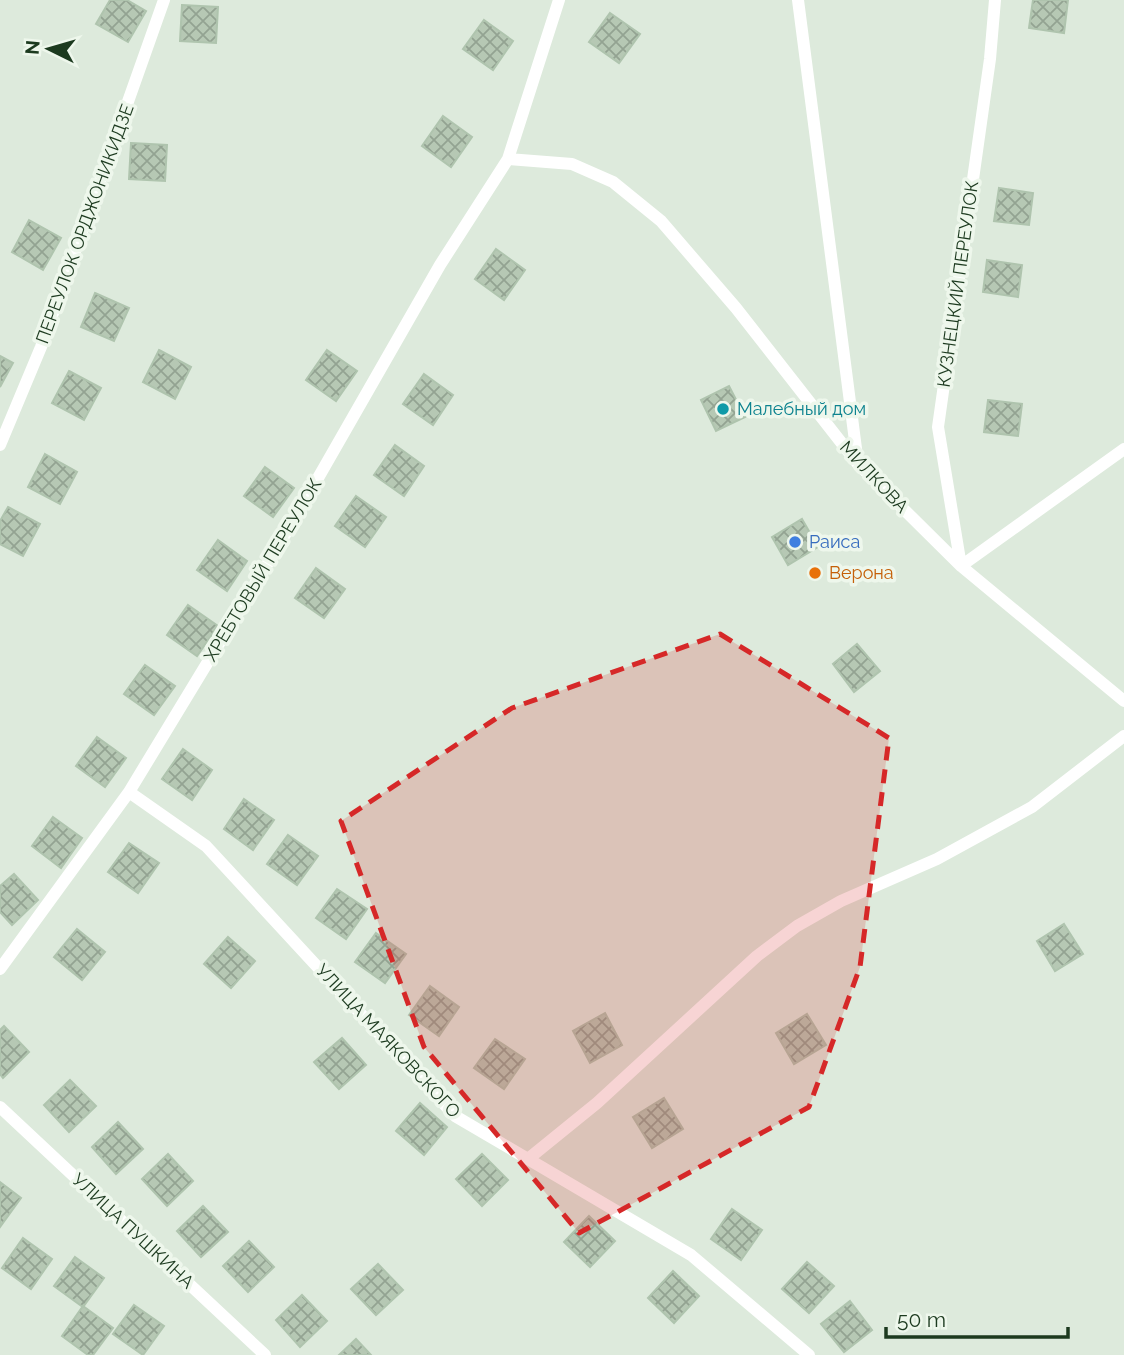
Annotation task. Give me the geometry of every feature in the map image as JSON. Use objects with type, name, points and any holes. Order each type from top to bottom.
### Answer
[{"type":"lane","name":"ПЕРЕУЛОК ОРДЖОНИКИДЗЕ","points":[[0,446],[41,346],[164,0]]},
{"type":"lane","name":"ХРЕБТОВЫЙ ПЕРЕУЛОК","points":[[0,969],[129,792],[294,520],[440,265],[508,159],[559,0]]},
{"type":"lane","points":[[798,0],[858,464]]},
{"type":"lane","name":"КУЗНЕЦКИЙ ПЕРЕУЛОК","points":[[961,566],[938,427],[990,58],[995,0]]},
{"type":"lane","name":"МИЛКОВА","points":[[508,159],[572,164],[613,182],[661,221],[736,308],[858,464],[961,566],[1124,701]]},
{"type":"lane","points":[[961,566],[1124,449]]},
{"type":"lane","points":[[528,1159],[597,1103],[757,956],[797,926],[841,901],[937,859],[1032,807],[1124,736]]},
{"type":"lane","name":"УЛИЦА МАЯКОВСКОГО","points":[[129,792],[206,846],[455,1116],[691,1255],[809,1355]]},
{"type":"lane","name":"УЛИЦА ПУШКИНА","points":[[0,1107],[265,1355]]},
{"type":"highlighted area","points":[[720,634],[889,738],[860,967],[809,1107],[579,1233],[424,1047],[341,821],[512,708]]},
{"type":"building","points":[[110,0],[127,0],[146,11],[128,42],[96,24]]},
{"type":"building","points":[[1033,0],[1068,0],[1064,33],[1029,28]]},
{"type":"building","points":[[182,5],[218,7],[216,43],[180,41]]},
{"type":"building","points":[[610,13],[640,34],[619,63],[589,42]]},
{"type":"building","points":[[484,20],[513,41],[493,70],[463,49]]},
{"type":"building","points":[[443,116],[472,137],[451,167],[422,146]]},
{"type":"building","points":[[131,143],[167,145],[165,181],[129,179]]},
{"type":"building","points":[[999,188],[1033,193],[1029,225],[994,221]]},
{"type":"building","points":[[29,220],[61,238],[43,270],[12,252]]},
{"type":"building","points":[[496,249],[525,270],[504,300],[475,279]]},
{"type":"building","points":[[987,260],[1022,265],[1018,297],[983,292]]},
{"type":"building","points":[[95,293],[129,308],[114,341],[81,327]]},
{"type":"building","points":[[159,350],[191,367],[175,399],[143,382]]},
{"type":"building","points":[[327,350],[357,371],[336,401],[306,380]]},
{"type":"building","points":[[0,356],[13,363],[0,387]]},
{"type":"building","points":[[69,371],[101,388],[84,420],[52,403]]},
{"type":"building","points":[[424,374],[453,395],[433,425],[403,404]]},
{"type":"building","name":"Малебный дом","points":[[729,386],[745,417],[716,431],[701,400]]},
{"type":"building","points":[[988,400],[1022,404],[1018,436],[984,432]]},
{"type":"building","points":[[395,445],[424,466],[404,496],[374,475]]},
{"type":"building","points":[[45,454],[77,472],[60,504],[28,487]]},
{"type":"building","points":[[265,467],[294,488],[273,517],[244,496]]},
{"type":"building","points":[[356,496],[386,517],[365,547],[335,526]]},
{"type":"building","points":[[8,507],[40,524],[23,556],[0,544],[0,521]]},
{"type":"building","name":"Раиса","points":[[802,519],[818,547],[788,565],[772,537]]},
{"type":"building","points":[[218,540],[247,561],[227,591],[197,570]]},
{"type":"building","points":[[316,568],[345,589],[324,618],[295,598]]},
{"type":"building","points":[[188,605],[218,626],[197,656],[167,635]]},
{"type":"building","points":[[857,644],[880,671],[854,692],[833,664]]},
{"type":"building","points":[[145,665],[175,686],[154,715],[124,694]]},
{"type":"building","points":[[97,737],[126,758],[105,787],[76,766]]},
{"type":"building","points":[[183,749],[212,770],[192,800],[162,779]]},
{"type":"building","points":[[244,799],[274,820],[253,850],[224,829]]},
{"type":"building","points":[[53,817],[82,838],[61,868],[32,846]]},
{"type":"building","points":[[288,835],[318,856],[297,885],[267,864]]},
{"type":"building","points":[[129,843],[159,863],[138,893],[108,872]]},
{"type":"building","points":[[14,874],[38,900],[12,925],[0,912],[0,886]]},
{"type":"building","points":[[337,889],[367,909],[346,939],[316,918]]},
{"type":"building","points":[[1064,924],[1083,954],[1055,971],[1037,941]]},
{"type":"building","points":[[77,929],[105,952],[82,980],[54,957]]},
{"type":"building","points":[[376,933],[406,954],[385,983],[355,962]]},
{"type":"building","points":[[228,937],[255,961],[231,988],[204,964]]},
{"type":"building","points":[[430,986],[459,1007],[439,1036],[409,1015]]},
{"type":"building","points":[[605,1013],[622,1045],[590,1063],[573,1031]]},
{"type":"building","points":[[807,1014],[826,1045],[794,1064],[776,1033]]},
{"type":"building","points":[[4,1026],[29,1052],[3,1078],[0,1074],[0,1030]]},
{"type":"building","points":[[342,1038],[366,1065],[339,1089],[314,1062]]},
{"type":"building","points":[[495,1039],[525,1059],[504,1089],[474,1068]]},
{"type":"building","points":[[70,1080],[96,1106],[69,1132],[44,1105]]},
{"type":"building","points":[[664,1098],[683,1129],[652,1148],[633,1117]]},
{"type":"building","points":[[420,1103],[447,1127],[424,1155],[396,1131]]},
{"type":"building","points":[[118,1122],[143,1149],[116,1174],[92,1147]]},
{"type":"building","points":[[168,1154],[193,1181],[167,1206],[142,1179]]},
{"type":"building","points":[[482,1154],[508,1180],[482,1206],[456,1179]]},
{"type":"building","points":[[0,1182],[21,1198],[0,1227]]},
{"type":"building","points":[[203,1206],[228,1232],[201,1257],[177,1231]]},
{"type":"building","points":[[732,1209],[762,1230],[741,1260],[711,1239]]},
{"type":"building","points":[[589,1216],[615,1241],[590,1267],[564,1242]]},
{"type":"building","points":[[23,1238],[52,1259],[31,1289],[2,1268]]},
{"type":"building","points":[[249,1241],[274,1267],[248,1292],[223,1266]]},
{"type":"building","points":[[75,1257],[104,1278],[83,1307],[54,1286]]},
{"type":"building","points":[[807,1262],[834,1286],[809,1313],[782,1289]]},
{"type":"building","points":[[378,1264],[403,1290],[376,1315],[351,1289]]},
{"type":"building","points":[[673,1271],[699,1296],[674,1323],[648,1298]]},
{"type":"building","points":[[302,1295],[327,1321],[300,1347],[276,1320]]},
{"type":"building","points":[[850,1301],[872,1330],[844,1352],[821,1324]]},
{"type":"building","points":[[134,1305],[164,1326],[143,1355],[113,1334]]},
{"type":"building","points":[[83,1306],[113,1328],[93,1355],[88,1355],[62,1336]]},
{"type":"building","points":[[356,1339],[371,1355],[339,1355]]},
{"type":"place","name":"Малебный дом","points":[[723,409]]},
{"type":"place","name":"Раиса","points":[[795,542]]},
{"type":"place","name":"Верона","points":[[815,573]]}]
